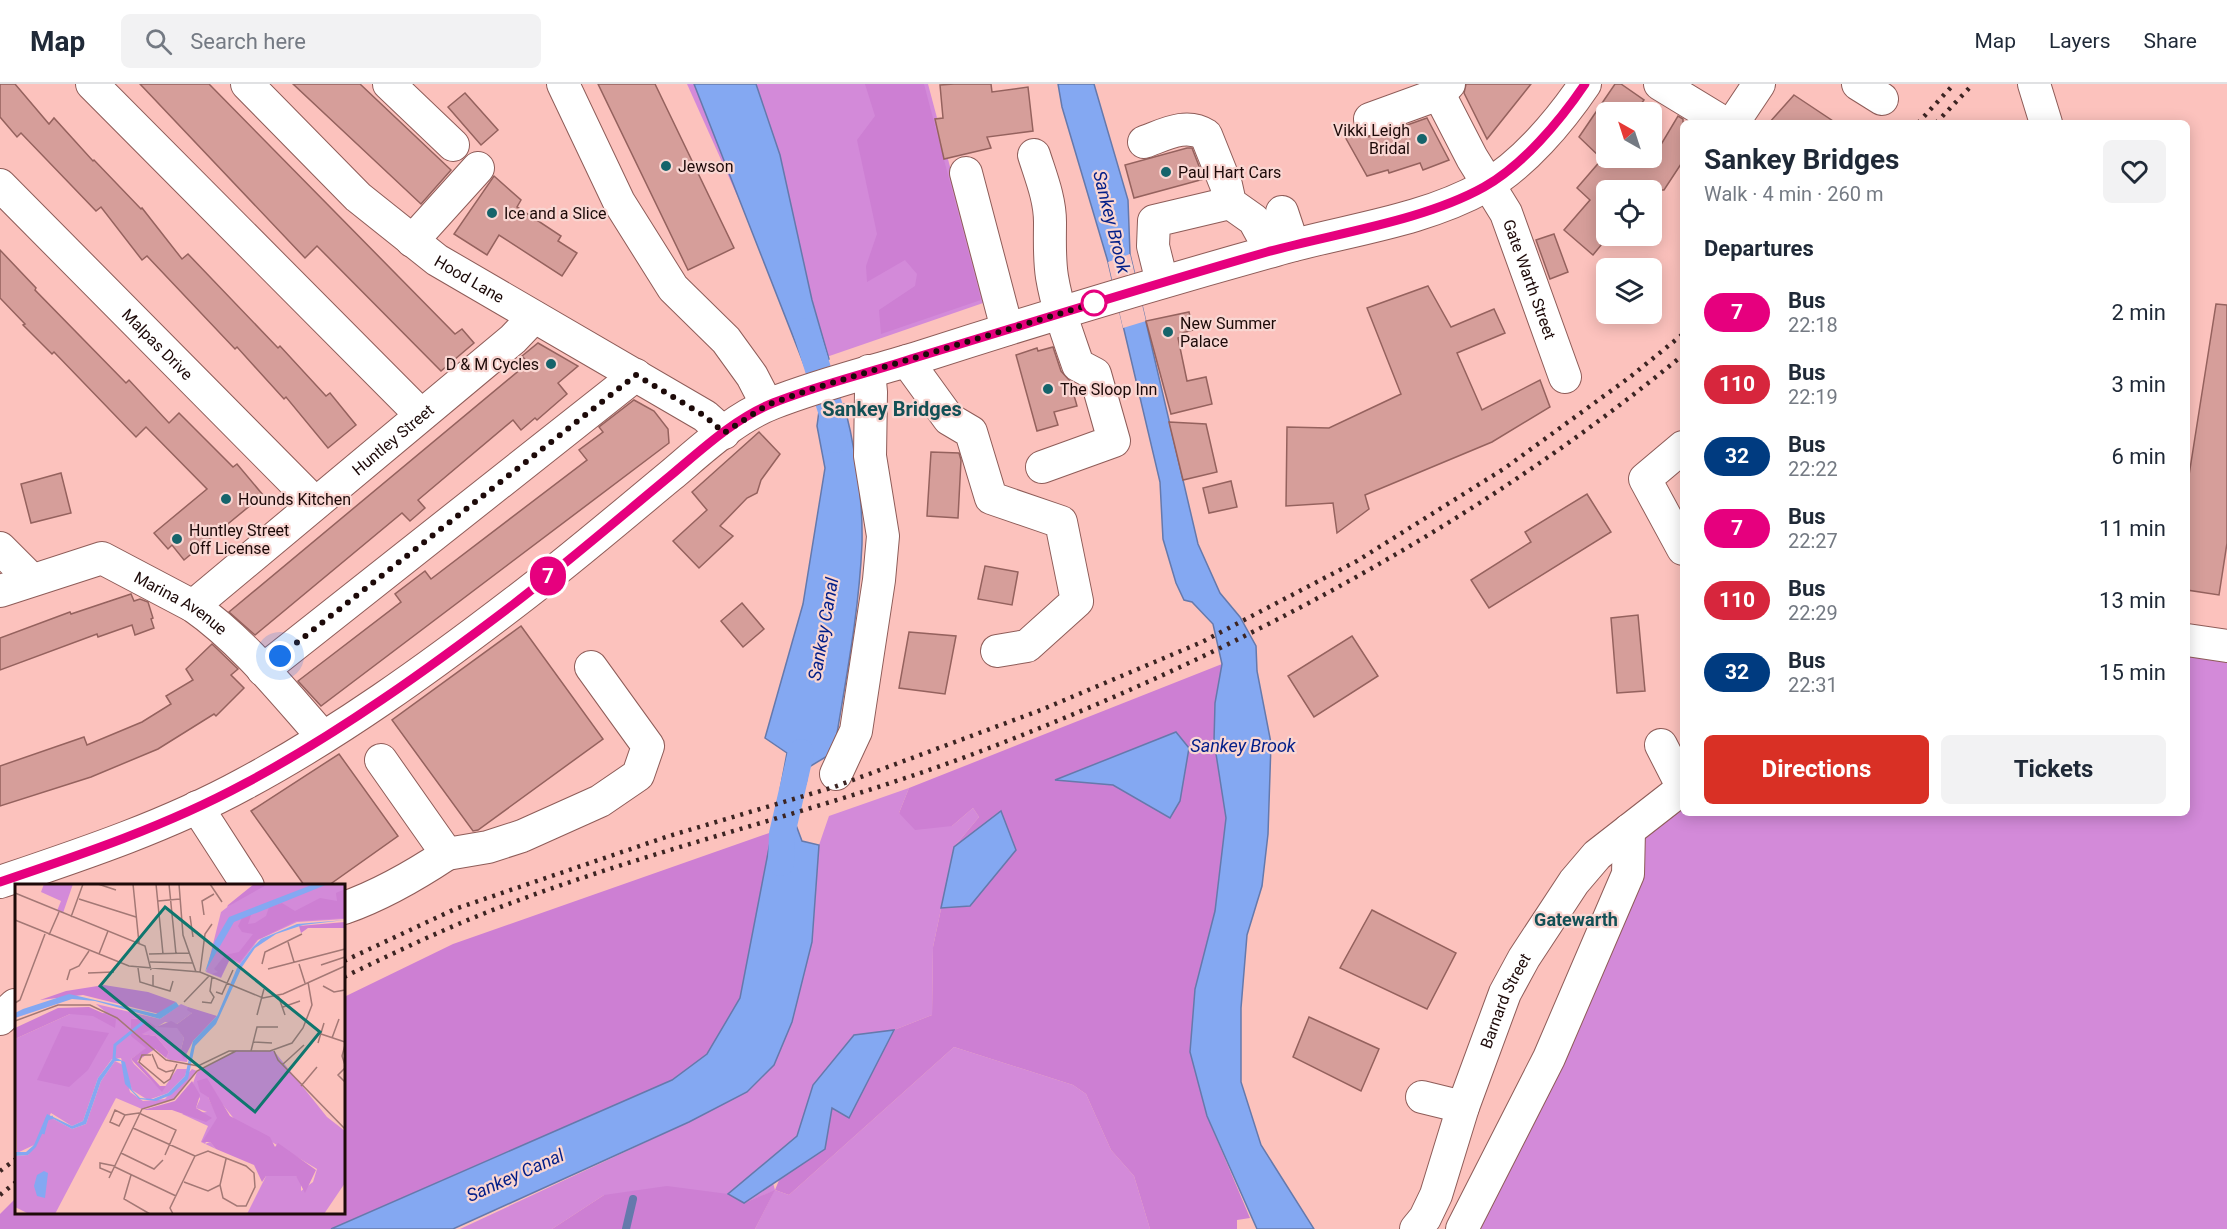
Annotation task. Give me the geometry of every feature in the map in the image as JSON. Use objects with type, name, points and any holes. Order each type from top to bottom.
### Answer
[{"type":"street","points":[[92,84],[421,415]]},
{"type":"street","name":"Hood Lane","points":[[247,84],[358,197],[437,260],[705,416],[724,433]]},
{"type":"street","points":[[389,84],[453,145]]},
{"type":"street","points":[[562,84],[620,202],[673,288],[726,340],[752,376],[767,405]]},
{"type":"street","points":[[0,882],[100,849],[197,807],[245,784],[323,737],[405,683],[518,600],[724,433],[767,405],[868,371],[1139,289],[1282,248],[1405,217],[1466,196],[1488,185],[1524,156],[1570,105],[1585,84]]},
{"type":"street","points":[[1660,84],[1719,120]]},
{"type":"street","points":[[1735,120],[1759,84]]},
{"type":"street","points":[[2034,86],[2045,120]]},
{"type":"street","points":[[1370,119],[1444,89]]},
{"type":"street","name":"Gate Warth Street","points":[[1444,89],[1488,185],[1506,213],[1565,377]]},
{"type":"street","points":[[1144,142],[1180,129],[1192,129],[1206,135],[1226,185],[1230,203],[1254,220],[1282,248]]},
{"type":"street","points":[[1034,155],[1048,204],[1052,277],[1060,314],[1078,365],[1095,374],[1114,441],[1042,467]]},
{"type":"street","points":[[412,241],[478,168]]},
{"type":"street","points":[[966,173],[1007,329]]},
{"type":"street","name":"Malpas Drive","points":[[0,185],[315,502]]},
{"type":"street","points":[[1139,289],[1153,246],[1154,221],[1230,203]]},
{"type":"street","points":[[1282,212],[1282,248]]},
{"type":"street","name":"Huntley Street","points":[[193,606],[513,339],[534,317]]},
{"type":"street","points":[[907,361],[950,419],[971,432],[991,498],[1061,522],[1077,601],[1027,646],[997,651]]},
{"type":"street","points":[[836,774],[856,730],[879,580],[883,536],[870,456],[871,392],[868,371]]},
{"type":"street","points":[[263,670],[636,375]]},
{"type":"street","points":[[1680,450],[1645,479],[1680,543]]},
{"type":"street","points":[[0,548],[32,580]]},
{"type":"street","name":"Marina Avenue","points":[[0,591],[102,558],[193,606],[219,626],[263,670],[323,737]]},
{"type":"street","points":[[2190,640],[2227,646]]},
{"type":"street","points":[[345,908],[410,878],[447,854],[488,847],[555,823],[600,801],[638,776],[648,746],[591,667]]},
{"type":"street","points":[[1661,745],[1680,782]]},
{"type":"street","points":[[381,760],[447,854]]},
{"type":"street","name":"Barnard Street","points":[[1416,1229],[1425,1218],[1436,1195],[1463,1107],[1505,993],[1524,958],[1574,882],[1596,855],[1680,790]]},
{"type":"street","points":[[197,807],[247,884]]},
{"type":"street","points":[[1461,1229],[1549,1058],[1628,874],[1629,830]]},
{"type":"street","points":[[1422,1097],[1463,1107]]},
{"type":"shaded area","points":[[687,84],[928,84],[986,302],[812,362]]},
{"type":"shaded area","points":[[865,84],[924,84],[981,300],[881,334],[879,310],[915,286],[917,274],[905,260],[867,282],[866,266],[877,234],[857,140],[875,116]]},
{"type":"shaded area","points":[[2190,639],[2227,645],[2227,1229],[1476,1229],[1629,830],[1680,790],[1680,816],[2190,816]]},
{"type":"shaded area","points":[[1222,664],[1215,703],[1214,741],[1226,818],[1215,911],[1195,989],[1207,1116],[1250,1218],[1237,1220],[1237,1229],[1150,1229],[1134,1176],[1111,1150],[1086,1094],[1073,1085],[954,1047],[789,1195],[775,1190],[797,1136],[813,1085],[854,1035],[894,1030],[932,1015],[933,947],[954,847],[979,817],[973,808],[952,826],[915,830],[899,813],[909,788]]},
{"type":"shaded area","points":[[909,788],[899,813],[952,826],[973,808],[979,817],[954,847],[933,947],[932,1015],[894,1030],[854,1035],[813,1085],[797,1136],[767,1161],[775,1190],[789,1195],[954,1047],[1073,1085],[1086,1094],[1111,1150],[1134,1176],[1150,1229],[755,1229],[774,1191],[744,1203],[604,1195],[552,1229],[460,1229],[689,1122],[747,1092],[774,1065],[812,942],[819,845],[829,816]]},
{"type":"shaded area","points":[[772,832],[740,998],[707,1054],[672,1080],[331,1229],[0,1229],[0,1214],[15,1199],[15,1214],[345,1214],[345,997],[453,944]]},
{"type":"shaded area","points":[[667,1186],[728,1194],[744,1203],[775,1190],[755,1229],[552,1229],[604,1195]]},
{"type":"water","points":[[694,84],[756,84],[780,155],[812,300],[829,359],[805,367]]},
{"type":"water","name":"Sankey Brook","points":[[1058,84],[1094,84],[1128,200],[1130,254],[1198,544],[1220,593],[1240,617],[1256,646],[1257,671],[1271,743],[1268,834],[1262,886],[1247,935],[1241,1008],[1241,1082],[1261,1145],[1314,1229],[1257,1229],[1207,1116],[1190,1052],[1195,989],[1215,911],[1226,818],[1214,741],[1215,703],[1222,664],[1213,624],[1192,602],[1184,600],[1176,583],[1163,539],[1160,482],[1108,262],[1062,107]]},
{"type":"water","points":[[844,404],[858,473],[862,527],[858,596],[847,674],[834,752],[809,767],[806,784],[780,790],[787,753],[765,738],[803,604],[825,468],[817,426],[819,411]]},
{"type":"water","points":[[1176,732],[1189,748],[1180,801],[1170,818],[1113,785],[1055,780]]},
{"type":"water","points":[[1001,811],[1016,850],[970,906],[941,908],[954,847]]},
{"type":"water","points":[[796,825],[802,841],[819,845],[812,942],[792,1022],[774,1065],[747,1092],[689,1122],[453,1229],[331,1229],[672,1080],[707,1054],[740,998],[772,832]]},
{"type":"water","points":[[894,1030],[849,1118],[832,1108],[825,1149],[744,1203],[728,1194],[797,1136],[813,1085],[854,1035]]},
{"type":"pier","points":[[1130,254],[1146,321],[1123,328],[1108,262]]},
{"type":"building","points":[[0,84],[15,84],[49,124],[54,118],[93,161],[142,208],[182,259],[188,254],[278,348],[280,346],[326,396],[330,393],[356,425],[328,448],[286,397],[284,399],[237,347],[235,349],[147,256],[142,260],[101,207],[96,211],[21,133],[17,137],[0,117]]},
{"type":"building","points":[[140,84],[209,84],[455,334],[462,329],[474,343],[441,371],[317,246],[305,258]]},
{"type":"building","points":[[293,84],[360,84],[451,170],[421,204]]},
{"type":"building","name":"Jewson","points":[[598,84],[655,84],[734,248],[688,270]]},
{"type":"building","points":[[991,84],[992,92],[1028,87],[1033,131],[987,137],[991,148],[944,159],[935,119],[943,118],[940,85]]},
{"type":"building","points":[[1466,84],[1531,84],[1487,139],[1464,93]]},
{"type":"building","points":[[1615,84],[1621,84],[1644,100],[1642,102],[1603,102]]},
{"type":"building","points":[[465,93],[498,130],[481,145],[448,107]]},
{"type":"building","points":[[1794,95],[1832,120],[1772,120]]},
{"type":"building","points":[[1596,112],[1596,153],[1579,137]]},
{"type":"building","points":[[1678,116],[1683,119],[1680,120],[1680,166],[1664,190],[1662,190],[1662,180],[1596,180],[1596,246],[1600,246],[1593,255],[1564,230],[1590,200],[1577,188],[1596,166],[1596,168],[1662,168],[1662,143]]},
{"type":"building","points":[[1427,118],[1449,160],[1423,170],[1420,163],[1389,173],[1388,170],[1367,176],[1344,135],[1357,131],[1366,137],[1376,136]]},
{"type":"building","name":"Paul Hart Cars","points":[[1192,148],[1204,179],[1134,198],[1125,165]]},
{"type":"building","points":[[494,176],[521,200],[517,207],[561,236],[558,241],[577,253],[562,276],[499,235],[487,255],[454,234]]},
{"type":"building","points":[[1554,234],[1568,272],[1550,279],[1536,240]]},
{"type":"building","points":[[0,250],[36,288],[35,290],[126,383],[129,380],[169,423],[179,413],[233,467],[237,464],[263,495],[184,560],[172,545],[168,549],[154,533],[207,489],[146,427],[136,437],[54,352],[52,354],[23,325],[25,324],[0,298]]},
{"type":"building","points":[[1428,286],[1451,327],[1494,309],[1505,333],[1457,353],[1482,410],[1540,380],[1550,407],[1492,442],[1365,495],[1369,509],[1337,533],[1333,503],[1286,506],[1287,427],[1329,428],[1401,394],[1367,308]]},
{"type":"building","points":[[2216,304],[2227,305],[2227,543],[2219,595],[2190,590],[2190,469]]},
{"type":"building","points":[[1189,312],[1193,330],[1182,333],[1182,337],[1178,338],[1187,381],[1206,377],[1212,404],[1171,414],[1146,321]]},
{"type":"building","points":[[538,343],[578,366],[558,383],[567,394],[537,420],[535,418],[521,430],[513,420],[418,500],[425,508],[410,521],[402,513],[255,635],[229,612],[528,363],[522,356]]},
{"type":"building","name":"The Sloop Inn","points":[[1053,347],[1061,371],[1070,381],[1077,406],[1054,412],[1058,425],[1037,431],[1016,355],[1037,348],[1038,351]]},
{"type":"building","points":[[634,400],[654,411],[668,429],[669,443],[321,706],[298,681],[401,602],[395,594],[425,571],[431,579],[587,460],[579,450],[603,432],[599,427]]},
{"type":"building","points":[[1169,422],[1206,424],[1217,472],[1183,480]]},
{"type":"building","points":[[759,432],[780,454],[761,480],[757,493],[747,498],[720,526],[733,536],[699,568],[673,541],[707,510],[692,492]]},
{"type":"building","points":[[931,452],[959,453],[961,460],[958,518],[927,516]]},
{"type":"building","points":[[61,473],[71,513],[31,523],[21,484]]},
{"type":"building","points":[[1231,481],[1237,507],[1209,513],[1203,488]]},
{"type":"building","points":[[1587,494],[1611,532],[1489,608],[1471,580],[1531,542],[1525,532]]},
{"type":"building","points":[[985,566],[1018,572],[1012,605],[978,599]]},
{"type":"building","points":[[131,594],[134,601],[140,599],[148,602],[154,628],[135,635],[132,625],[98,637],[97,634],[0,670],[0,638],[70,612],[71,614]]},
{"type":"building","points":[[742,603],[764,629],[743,647],[721,621]]},
{"type":"building","points":[[1638,615],[1645,691],[1617,693],[1611,618]]},
{"type":"building","points":[[521,626],[603,739],[478,830],[473,831],[392,720]]},
{"type":"building","points":[[909,632],[956,636],[945,694],[899,688]]},
{"type":"building","points":[[1352,636],[1378,676],[1314,717],[1288,676]]},
{"type":"building","points":[[212,644],[238,669],[231,675],[244,688],[216,716],[214,714],[158,749],[91,777],[0,806],[0,766],[84,737],[87,745],[142,722],[171,704],[166,696],[193,680],[186,669]]},
{"type":"building","points":[[339,754],[398,836],[330,884],[303,884],[251,811]]},
{"type":"building","points":[[1372,910],[1456,953],[1427,1009],[1340,968]]},
{"type":"building","points":[[1309,1017],[1379,1049],[1361,1091],[1293,1057]]},
{"type":"waterway","name":"Sankey Canal","points":[[806,331],[833,417],[835,440]]},
{"type":"waterway","name":"Sankey Canal","points":[[781,863],[782,834],[801,752]]},
{"type":"waterway","name":"Sankey Canal","points":[[626,1229],[633,1199]]},
{"type":"railway","points":[[1921,120],[1954,84]]},
{"type":"railway","points":[[1939,120],[1973,84]]},
{"type":"railway","points":[[345,961],[455,909],[669,836],[834,787],[1041,710],[1202,642],[1357,561],[1505,468],[1630,377],[1680,336]]},
{"type":"railway","points":[[345,977],[492,910],[629,863],[919,773],[976,753],[1164,675],[1346,583],[1434,532],[1520,477],[1603,418],[1680,357]]},
{"type":"railway","points":[[0,1171],[15,1160]]},
{"type":"railway","points":[[0,1195],[15,1183]]},
{"type":"bus line","name":"7","points":[[0,882],[100,849],[197,807],[245,784],[323,737],[405,683],[487,624],[724,433],[767,405],[868,371],[1116,296],[1293,245],[1405,217],[1466,196],[1488,185],[1524,156],[1570,105],[1585,84]]},
{"type":"place","name":"Vikki Leigh Bridal","points":[[1422,139]]},
{"type":"place","name":"Jewson","points":[[666,166]]},
{"type":"place","name":"Paul Hart Cars","points":[[1166,172]]},
{"type":"place","name":"Ice and a Slice","points":[[492,213]]},
{"type":"place","name":"New Summer Palace","points":[[1168,332]]},
{"type":"place","name":"D & M Cycles","points":[[551,364]]},
{"type":"place","name":"The Sloop Inn","points":[[1048,389]]},
{"type":"place","name":"Hounds Kitchen","points":[[226,499]]},
{"type":"place","name":"Huntley Street Off License","points":[[177,539]]},
{"type":"district","name":"Sankey Bridges","points":[[892,409]]},
{"type":"district","name":"Gatewarth","points":[[1576,919]]},
{"type":"route","points":[[280,656],[636,375],[705,416],[724,433],[767,405],[812,389],[1098,302],[1094,303]]}]
